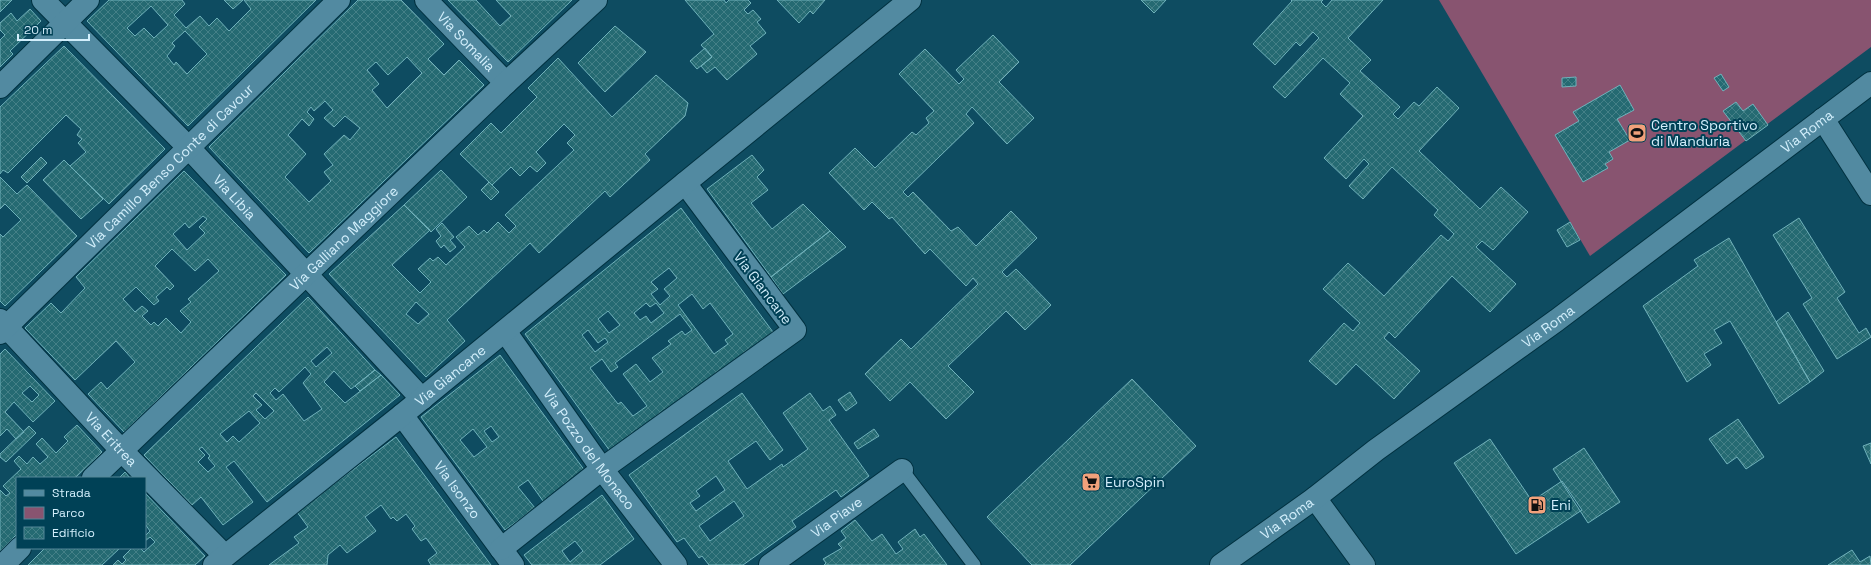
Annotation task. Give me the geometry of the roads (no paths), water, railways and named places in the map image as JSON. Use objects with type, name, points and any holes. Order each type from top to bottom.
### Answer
[{"type":"street","name":"Via Libia","points":[[43,0],[189,148],[422,399]]},
{"type":"street","points":[[0,87],[88,0]]},
{"type":"street","name":"Via Camillo Benso Conte di Cavour","points":[[2,327],[189,148],[339,0]]},
{"type":"street","name":"Via Somalia","points":[[426,0],[506,83]]},
{"type":"street","name":"Via Galliano Maggiore","points":[[95,477],[506,83],[596,0]]},
{"type":"street","name":"Via Giancane","points":[[219,560],[422,399],[684,183],[910,0]]},
{"type":"street","name":"Via Roma","points":[[1221,565],[1314,498],[1376,450],[1557,320],[1871,83]]},
{"type":"street","points":[[1823,119],[1871,194]]},
{"type":"street","name":"Via Giancane","points":[[507,557],[602,468],[795,330],[684,183]]},
{"type":"street","name":"Via Eritrea","points":[[2,327],[122,451],[145,477]]},
{"type":"street","name":"Via Pozzo del Monaco","points":[[505,331],[602,468],[676,565]]},
{"type":"street","name":"Via Isonzo","points":[[402,415],[507,557]]},
{"type":"street","name":"Via Piave","points":[[770,565],[902,470]]},
{"type":"street","name":"Via Eritrea","points":[[146,478],[219,560]]},
{"type":"street","points":[[1314,498],[1364,565]]},
{"type":"street","points":[[3,565],[19,549]]},
{"type":"lane","points":[[902,470],[974,565]]},
{"type":"place","name":"Centro Sportivo di Manduria","points":[[1637,133]]},
{"type":"place","name":"EuroSpin","points":[[1091,482]]},
{"type":"place","name":"Eni","points":[[1537,505]]}]
